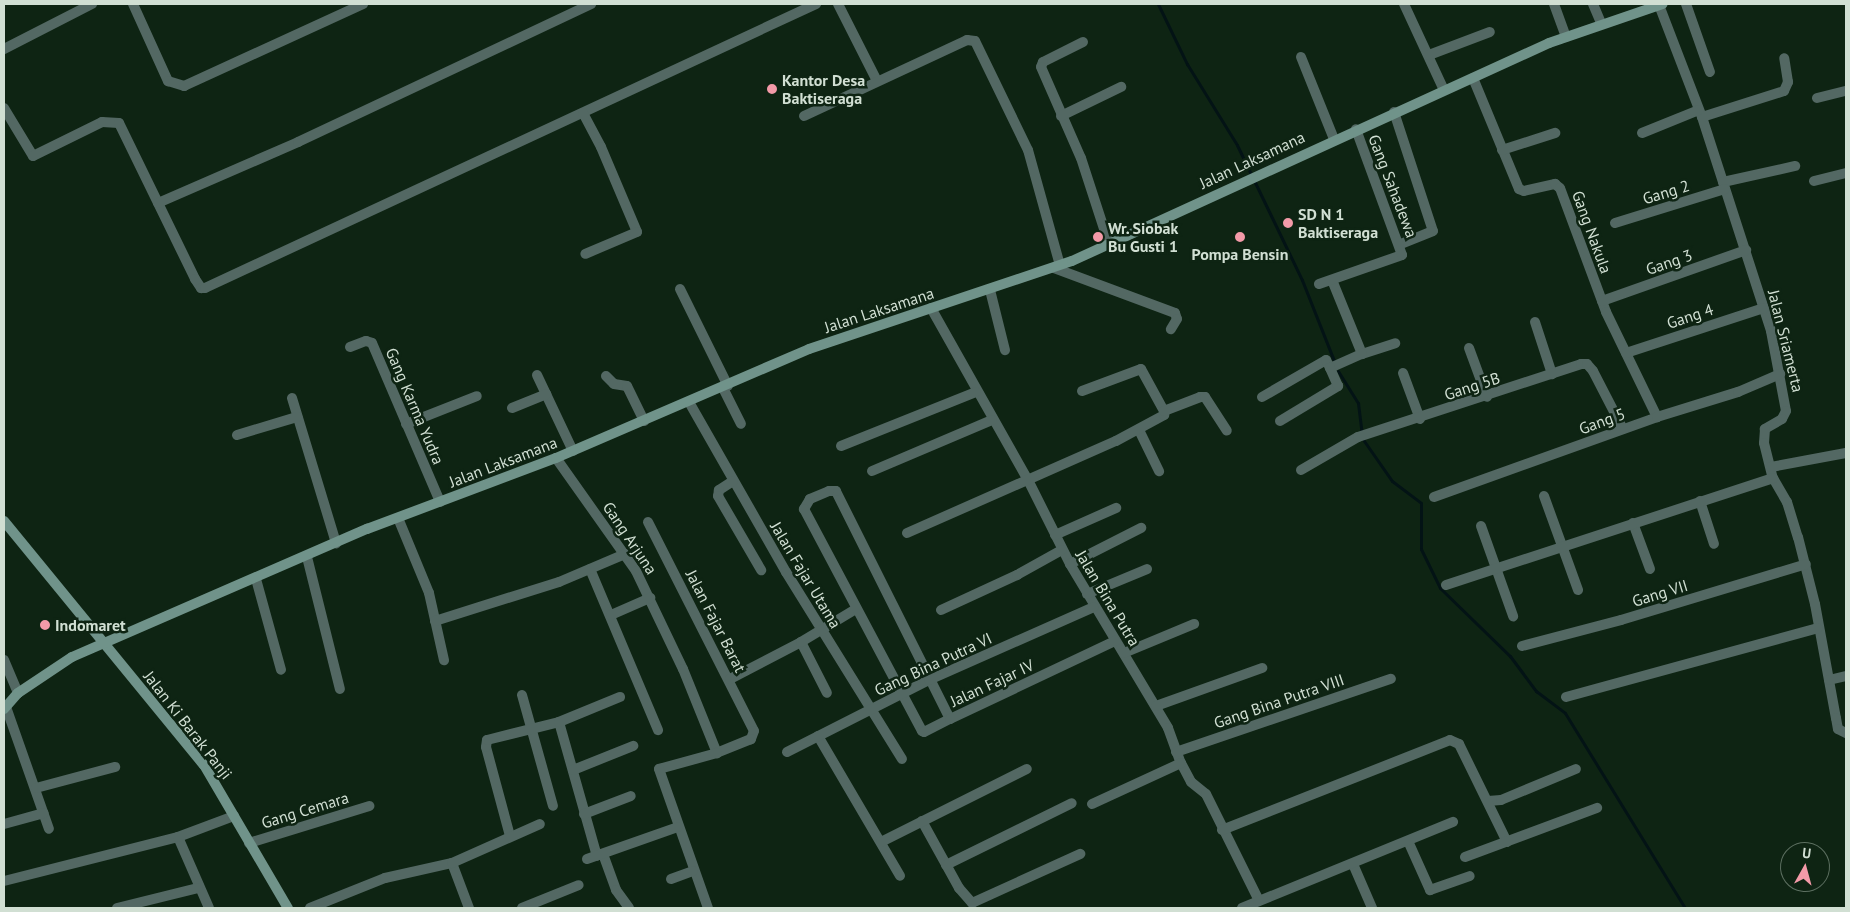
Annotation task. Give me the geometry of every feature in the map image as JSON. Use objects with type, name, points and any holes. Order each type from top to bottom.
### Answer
[{"type":"main road","name":"Jalan Laksamana","points":[[5,708],[18,693],[72,657],[336,543],[556,458],[725,387],[809,349],[1057,266],[1109,244],[1356,129],[1566,37],[1601,23],[1661,4]]},
{"type":"main road","name":"Jalan Ki Barak Panji","points":[[4,521],[204,765],[288,908]]},
{"type":"street","points":[[4,48],[92,4]]},
{"type":"street","points":[[133,4],[168,81],[184,86],[363,4]]},
{"type":"street","points":[[158,203],[298,142],[591,4]]},
{"type":"street","points":[[4,108],[33,156],[102,122],[116,121],[195,279],[201,288],[206,288],[816,4]]},
{"type":"street","points":[[838,4],[877,81]]},
{"type":"street","points":[[1404,4],[1444,90]]},
{"type":"street","points":[[1554,4],[1566,37]]},
{"type":"street","points":[[1594,4],[1601,23]]},
{"type":"street","name":"Jalan Sriamerta","points":[[1661,4],[1701,113],[1764,308],[1780,374],[1786,411],[1782,419],[1765,430],[1763,435],[1772,472],[1787,502],[1806,564],[1838,729],[1846,733]]},
{"type":"street","points":[[1686,4],[1710,72]]},
{"type":"street","points":[[1429,55],[1490,32]]},
{"type":"street","points":[[804,116],[967,40],[978,42],[1028,150],[1057,266],[1175,313],[1177,319],[1171,329]]},
{"type":"street","points":[[1083,42],[1041,65],[1060,116],[1081,158],[1109,244]]},
{"type":"street","points":[[1301,57],[1334,139]]},
{"type":"street","points":[[1642,133],[1701,113],[1784,91],[1788,82],[1784,58]]},
{"type":"street","name":"Gang Nakula","points":[[1473,78],[1516,185],[1521,190],[1555,184],[1560,188],[1602,301],[1657,417]]},
{"type":"street","points":[[1060,116],[1121,87]]},
{"type":"street","points":[[1817,98],[1846,91]]},
{"type":"street","points":[[1394,112],[1433,231],[1400,244]]},
{"type":"street","points":[[583,113],[602,147],[638,232],[585,254]]},
{"type":"street","name":"Gang Sahadewa","points":[[1319,284],[1400,257],[1402,252],[1356,129]]},
{"type":"street","points":[[1502,150],[1555,133]]},
{"type":"street","name":"Gang 2","points":[[1615,223],[1724,185],[1795,166]]},
{"type":"street","points":[[1814,181],[1846,173]]},
{"type":"street","name":"Gang 3","points":[[1602,301],[1746,250]]},
{"type":"street","points":[[1332,280],[1362,354]]},
{"type":"street","points":[[680,289],[741,424]]},
{"type":"street","points":[[990,290],[1005,350]]},
{"type":"street","name":"Jalan Bina Putra","points":[[931,308],[976,392],[1028,480],[1062,550],[1094,607],[1156,706],[1181,764],[1191,782],[1206,794],[1222,830],[1259,901]]},
{"type":"street","name":"Gang 4","points":[[1626,353],[1764,308]]},
{"type":"street","points":[[1535,322],[1552,374]]},
{"type":"street","name":"Gang Karma Yudra","points":[[350,347],[366,341],[372,343],[440,502]]},
{"type":"street","points":[[1330,368],[1362,354],[1396,343]]},
{"type":"street","points":[[1469,348],[1487,397]]},
{"type":"street","points":[[1262,397],[1326,360],[1338,386],[1280,421]]},
{"type":"street","name":"Gang 5B","points":[[1301,470],[1363,436],[1587,364],[1623,430]]},
{"type":"street","points":[[907,533],[1138,430],[1164,415],[1164,411],[1141,369],[1082,391]]},
{"type":"street","points":[[1403,372],[1420,419]]},
{"type":"street","points":[[537,374],[573,451]]},
{"type":"street","name":"Gang 5","points":[[1434,497],[1657,417],[1738,392],[1780,374]]},
{"type":"street","points":[[606,376],[614,384],[627,386],[644,421]]},
{"type":"street","points":[[841,446],[976,392]]},
{"type":"street","points":[[512,408],[546,394]]},
{"type":"street","points":[[406,424],[477,396]]},
{"type":"street","points":[[1164,411],[1205,397],[1227,431]]},
{"type":"street","points":[[292,398],[336,543]]},
{"type":"street","name":"Jalan Fajar Utama","points":[[689,402],[733,481],[821,629],[870,711],[902,759]]},
{"type":"street","points":[[237,436],[297,417]]},
{"type":"street","points":[[872,471],[992,420]]},
{"type":"street","points":[[1138,430],[1159,471]]},
{"type":"street","points":[[1446,585],[1563,548],[1700,501],[1772,472],[1846,453]]},
{"type":"street","name":"Gang Arjuna","points":[[556,458],[625,554],[650,598],[611,616]]},
{"type":"street","points":[[733,481],[719,490],[718,496],[761,570]]},
{"type":"street","points":[[901,693],[804,509],[810,500],[829,491],[836,492],[950,720]]},
{"type":"street","points":[[1544,496],[1578,590]]},
{"type":"street","points":[[1700,501],[1714,544]]},
{"type":"street","points":[[1056,535],[1116,508]]},
{"type":"street","points":[[398,518],[429,593],[444,660]]},
{"type":"street","name":"Jalan Fajar Barat","points":[[648,522],[730,679],[754,735],[751,739],[717,753]]},
{"type":"street","points":[[1633,524],[1650,569]]},
{"type":"street","points":[[1481,526],[1513,616]]},
{"type":"street","points":[[1070,564],[1141,528]]},
{"type":"street","points":[[941,610],[1017,575],[1062,550]]},
{"type":"street","points":[[435,621],[559,582],[625,554]]},
{"type":"street","points":[[307,557],[340,689]]},
{"type":"street","name":"Gang VII","points":[[1522,646],[1621,620],[1806,564]]},
{"type":"street","points":[[590,569],[658,730]]},
{"type":"street","points":[[1087,594],[1148,569]]},
{"type":"street","points":[[256,579],[281,670]]},
{"type":"street","points":[[650,598],[717,753],[660,768],[658,774],[708,908]]},
{"type":"street","name":"Gang Bina Putra VI","points":[[787,752],[870,711],[901,693],[1094,607]]},
{"type":"street","points":[[730,679],[801,642],[856,609]]},
{"type":"street","points":[[1124,653],[1194,624]]},
{"type":"street","points":[[1566,697],[1818,628]]},
{"type":"street","name":"Jalan Fajar IV","points":[[901,693],[922,731],[950,720],[1115,641]]},
{"type":"street","points":[[801,642],[827,693]]},
{"type":"street","points":[[4,660],[18,693]]},
{"type":"street","points":[[1156,706],[1262,668]]},
{"type":"street","points":[[1828,680],[1846,676]]},
{"type":"street","name":"Gang Bina Putra VIII","points":[[1176,752],[1391,679]]},
{"type":"street","points":[[522,695],[553,806]]},
{"type":"street","points":[[510,836],[486,743],[490,738],[560,722],[620,697]]},
{"type":"street","points":[[5,708],[36,788],[49,829]]},
{"type":"street","points":[[560,722],[584,814],[616,890],[629,908]]},
{"type":"street","points":[[818,736],[900,876]]},
{"type":"street","points":[[1222,830],[1450,740],[1459,744],[1507,842]]},
{"type":"street","points":[[573,770],[633,746]]},
{"type":"street","points":[[1092,804],[1181,764]]},
{"type":"street","points":[[36,788],[115,768]]},
{"type":"street","points":[[881,842],[1027,769]]},
{"type":"street","points":[[1488,801],[1501,800],[1576,769]]},
{"type":"street","points":[[584,814],[631,796]]},
{"type":"street","points":[[946,865],[1072,803]]},
{"type":"street","name":"Gang Cemara","points":[[249,843],[369,806]]},
{"type":"street","points":[[1466,857],[1597,808]]},
{"type":"street","points":[[4,824],[44,813]]},
{"type":"street","points":[[4,881],[178,837],[234,816]]},
{"type":"street","points":[[922,821],[959,888],[972,903],[1080,854]]},
{"type":"street","points":[[1242,908],[1453,822]]},
{"type":"street","points":[[310,908],[385,878],[452,863],[540,824]]},
{"type":"street","points":[[587,859],[678,827]]},
{"type":"street","points":[[178,837],[198,888],[209,908]]},
{"type":"street","points":[[1408,841],[1430,890],[1470,876]]},
{"type":"street","points":[[452,863],[468,908]]},
{"type":"street","points":[[1353,864],[1372,908]]},
{"type":"street","points":[[671,879],[693,871]]},
{"type":"street","points":[[522,908],[579,885]]},
{"type":"street","points":[[117,908],[198,888]]},
{"type":"waterway","points":[[1158,4],[1187,64],[1237,145],[1302,280],[1334,361]]},
{"type":"waterway","points":[[1338,371],[1358,403],[1362,438],[1392,481],[1421,503],[1421,549],[1440,588],[1510,656],[1536,691],[1565,713],[1685,908]]},
{"type":"place","name":"Kantor Desa Baktiseraga","points":[[772,89]]},
{"type":"place","name":"SD N 1 Baktiseraga","points":[[1288,223]]},
{"type":"place","name":"Wr. Siobak Bu Gusti 1","points":[[1098,237]]},
{"type":"place","name":"Pompa Bensin","points":[[1240,237]]},
{"type":"place","name":"Indomaret","points":[[45,625]]}]
